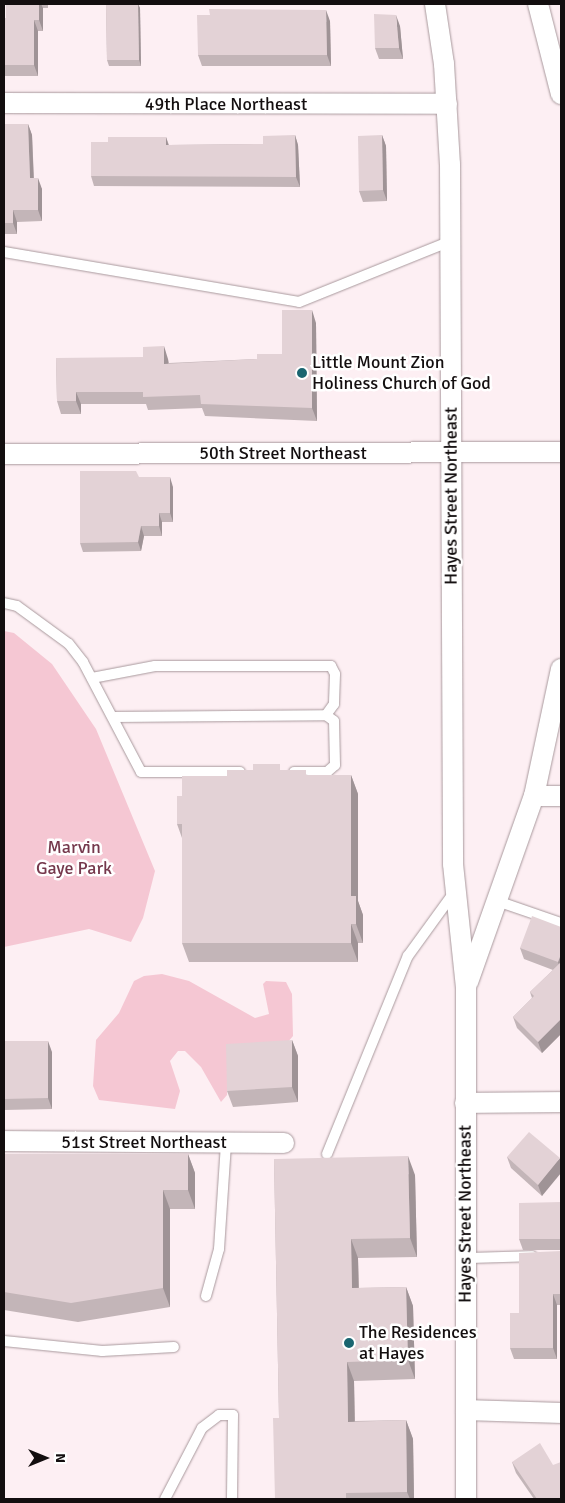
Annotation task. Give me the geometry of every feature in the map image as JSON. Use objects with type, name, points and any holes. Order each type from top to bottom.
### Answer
[{"type":"street","name":"Hayes Street Northeast","points":[[435,4],[447,104],[451,242],[451,452],[456,890],[466,988],[466,1499]]},
{"type":"street","points":[[538,4],[561,94]]},
{"type":"street","name":"49th Place Northeast","points":[[4,103],[447,104]]},
{"type":"street","name":"50th Street Northeast","points":[[4,454],[561,452]]},
{"type":"street","name":"Hayes Street Northeast","points":[[466,988],[534,796],[561,669]]},
{"type":"street","points":[[534,796],[561,796]]},
{"type":"street","points":[[465,1103],[561,1102]]},
{"type":"street","name":"51st Street Northeast","points":[[4,1141],[284,1143]]},
{"type":"street","points":[[466,1410],[561,1413]]},
{"type":"lane","points":[[4,252],[299,302],[451,242]]},
{"type":"lane","points":[[4,603],[17,606],[69,644],[92,678],[142,772],[249,772]]},
{"type":"lane","points":[[92,678],[155,666],[331,666],[335,674],[334,704],[326,715]]},
{"type":"lane","points":[[114,717],[326,715],[334,721],[335,765],[327,772],[278,772]]},
{"type":"lane","points":[[327,1154],[408,956],[456,890]]},
{"type":"lane","points":[[497,901],[561,923]]},
{"type":"lane","points":[[206,1296],[219,1249],[226,1142]]},
{"type":"lane","points":[[466,1258],[542,1256]]},
{"type":"lane","points":[[4,1341],[102,1351],[174,1347]]},
{"type":"lane","points":[[165,1499],[202,1428],[219,1415],[233,1415],[232,1499]]},
{"type":"green space","name":"Marvin Gaye Park","points":[[4,631],[14,633],[52,664],[96,729],[155,871],[143,918],[131,942],[89,929],[4,947]]},
{"type":"green space","points":[[162,974],[189,981],[255,1018],[269,1014],[263,984],[266,981],[286,982],[292,994],[293,1036],[287,1043],[227,1058],[227,1095],[221,1102],[201,1067],[185,1051],[178,1051],[170,1061],[180,1091],[175,1109],[99,1100],[93,1086],[96,1040],[119,1013],[134,981],[144,976]]},
{"type":"building","points":[[6,4],[39,4],[39,20],[34,20],[34,65],[4,65],[4,18],[6,18]]},
{"type":"building","points":[[106,4],[138,4],[139,60],[107,60]]},
{"type":"building","points":[[209,9],[326,10],[327,55],[198,55],[197,15],[210,15]]},
{"type":"building","points":[[374,14],[396,15],[399,48],[375,48]]},
{"type":"building","points":[[4,124],[28,124],[30,178],[38,178],[38,210],[13,210],[13,223],[4,223]]},
{"type":"building","points":[[295,135],[296,177],[91,176],[91,142],[108,142],[108,137],[166,137],[166,145],[263,144],[263,136]]},
{"type":"building","points":[[382,135],[383,190],[359,191],[358,136]]},
{"type":"building","points":[[282,310],[312,310],[312,408],[201,404],[200,395],[143,397],[143,392],[76,392],[76,401],[57,401],[56,358],[143,357],[143,347],[164,346],[164,364],[257,359],[257,354],[282,354]]},
{"type":"building","points":[[80,471],[136,471],[139,477],[170,477],[170,513],[159,513],[159,526],[141,526],[138,542],[80,543]]},
{"type":"building","points":[[253,764],[280,764],[280,770],[306,770],[306,775],[351,775],[351,896],[356,896],[356,924],[351,924],[351,943],[182,943],[182,824],[177,824],[177,796],[182,796],[182,776],[227,776],[227,770],[253,770]]},
{"type":"building","points":[[532,916],[561,927],[561,954],[558,962],[520,948]]},
{"type":"building","points":[[561,962],[561,1019],[538,1042],[513,1017],[534,996],[530,992]]},
{"type":"building","points":[[292,1040],[292,1087],[227,1091],[226,1044]]},
{"type":"building","points":[[4,1041],[48,1041],[48,1098],[4,1099]]},
{"type":"building","points":[[529,1132],[560,1158],[538,1185],[507,1157]]},
{"type":"building","points":[[4,1154],[188,1154],[188,1190],[163,1190],[163,1288],[71,1303],[4,1292]]},
{"type":"building","name":"The Residences at Hayes","points":[[408,1156],[410,1238],[351,1239],[352,1288],[406,1287],[408,1360],[347,1362],[348,1422],[406,1420],[407,1492],[346,1493],[346,1499],[275,1499],[273,1418],[279,1418],[274,1159]]},
{"type":"building","points":[[561,1202],[561,1239],[519,1239],[519,1203]]},
{"type":"building","points":[[561,1251],[561,1294],[553,1294],[553,1348],[510,1348],[510,1313],[519,1313],[519,1253]]},
{"type":"building","points":[[540,1443],[553,1465],[561,1462],[561,1499],[537,1499],[512,1462]]},
{"type":"place","name":"Little Mount Zion Holiness Church of God","points":[[302,373]]},
{"type":"place","name":"The Residences at Hayes","points":[[349,1343]]}]
